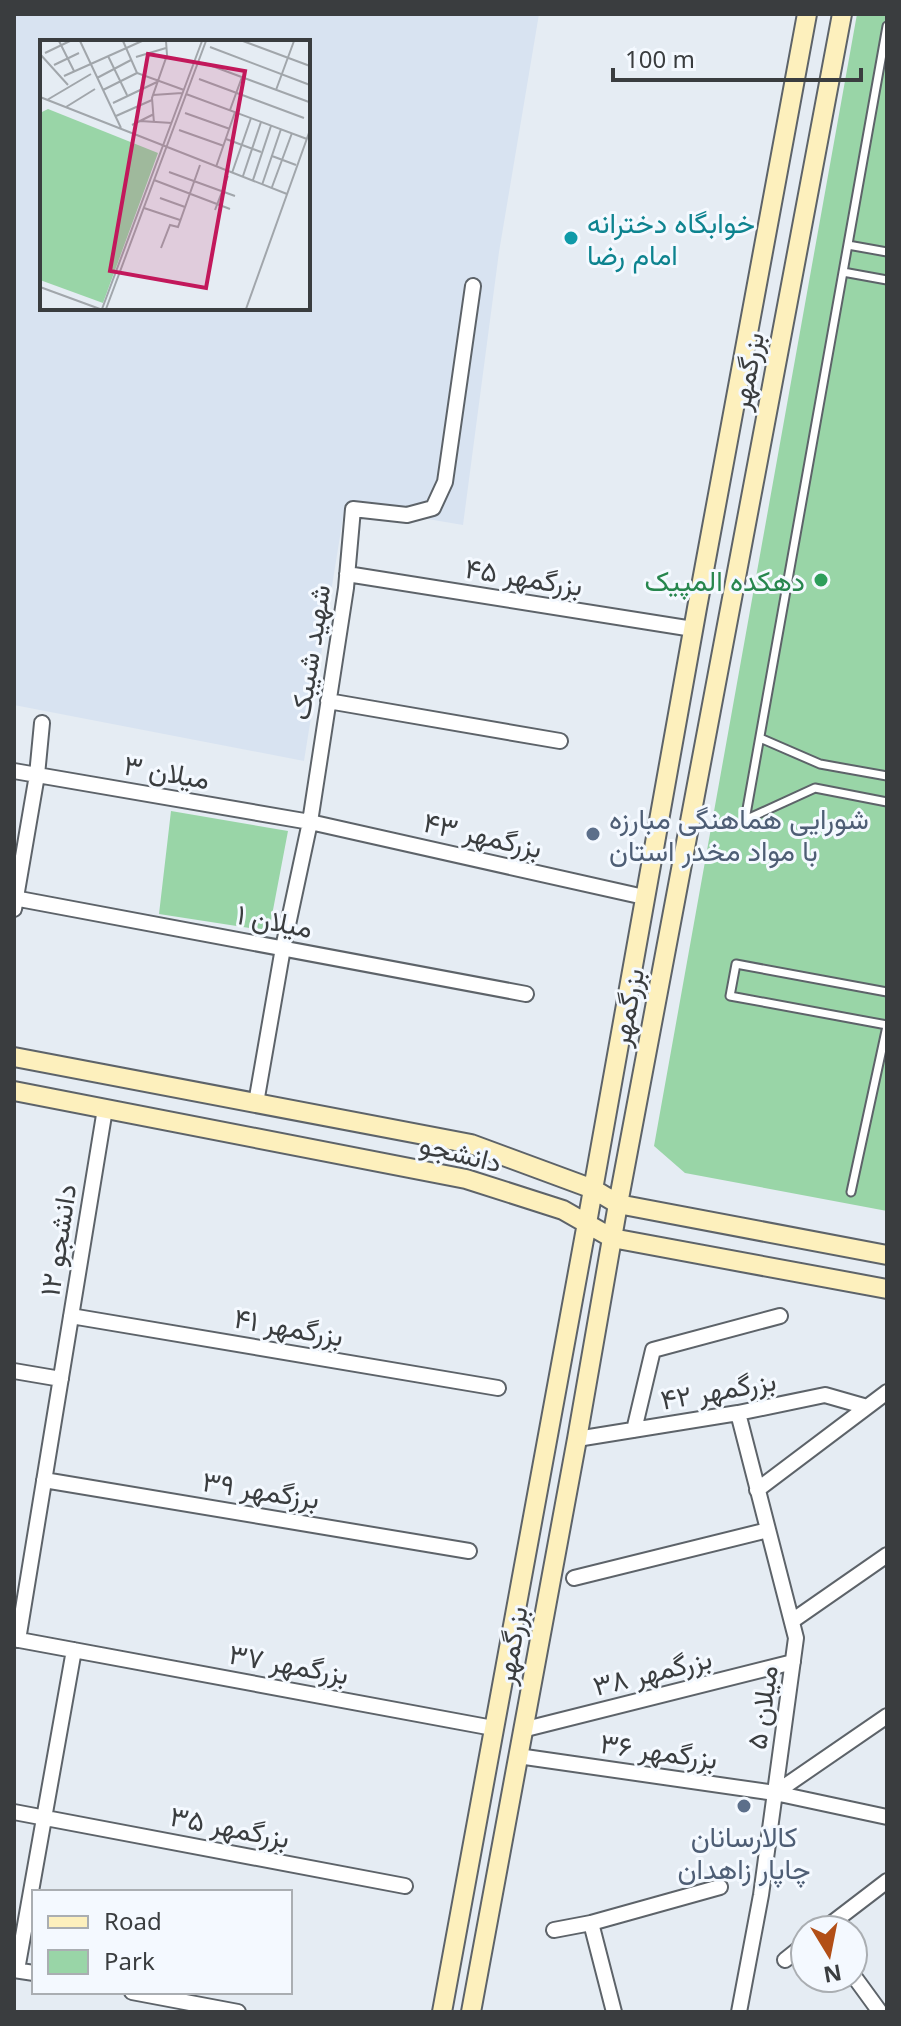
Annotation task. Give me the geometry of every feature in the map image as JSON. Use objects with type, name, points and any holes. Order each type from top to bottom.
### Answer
[{"type":"street","name":"بزرگمهر","points":[[442,2012],[807,14]]},
{"type":"street","name":"بزرگمهر","points":[[471,2012],[618,1204],[842,14]]},
{"type":"street","points":[[770,212],[803,219]]},
{"type":"street","name":"شهید شیبک","points":[[256,1103],[283,948],[310,822],[347,574],[353,509],[407,515],[433,508],[445,482],[473,286]]},
{"type":"street","name":"بزرگمهر ۴۵","points":[[347,574],[693,629]]},
{"type":"street","points":[[697,608],[729,615]]},
{"type":"street","points":[[328,701],[560,741]]},
{"type":"street","points":[[15,902],[37,775],[42,723]]},
{"type":"street","name":"میلان ۳","points":[[14,771],[310,822]]},
{"type":"street","name":"بزرگمهر ۴۳","points":[[310,822],[644,897]]},
{"type":"street","name":"میلان ۱","points":[[15,902],[526,994]]},
{"type":"street","name":"دانشجو","points":[[14,1057],[471,1144],[593,1189],[618,1204],[887,1255]]},
{"type":"street","name":"دانشجو","points":[[14,1091],[466,1179],[563,1210],[612,1238],[887,1289]]},
{"type":"street","name":"دانشجو ۱۲","points":[[16,1639],[105,1109]]},
{"type":"street","name":"بزرگمهر ۴۱","points":[[71,1316],[498,1388]]},
{"type":"street","points":[[634,1430],[653,1350],[780,1316]]},
{"type":"street","points":[[14,1371],[61,1379]]},
{"type":"street","points":[[757,1490],[887,1392]]},
{"type":"street","name":"بزرگمهر ۴۲","points":[[577,1439],[738,1413],[825,1395],[867,1407]]},
{"type":"street","name":"میلان ۵","points":[[738,1413],[796,1638],[761,1895],[739,2012]]},
{"type":"street","name":"برزگمهر ۳۹","points":[[44,1480],[469,1551]]},
{"type":"street","points":[[574,1578],[768,1530]]},
{"type":"street","points":[[792,1621],[887,1555]]},
{"type":"street","name":"بزرگمهر ۳۷","points":[[16,1639],[493,1728]]},
{"type":"street","points":[[16,1970],[74,1650]]},
{"type":"street","name":"بزرگمهر ۳۸","points":[[522,1730],[793,1662]]},
{"type":"street","points":[[775,1793],[887,1716]]},
{"type":"street","name":"بزرگمهر ۳۶","points":[[518,1756],[775,1793],[887,1817]]},
{"type":"street","name":"بزرگمهر ۳۵","points":[[14,1812],[405,1886]]},
{"type":"street","points":[[844,1914],[887,1881]]},
{"type":"street","points":[[554,1930],[591,1923],[720,1887]]},
{"type":"street","points":[[591,1923],[614,2012]]},
{"type":"street","points":[[785,1960],[789,1957]]},
{"type":"street","points":[[143,1994],[238,2012]]},
{"type":"street","points":[[867,1994],[880,2012]]},
{"type":"lane","points":[[887,26],[745,820],[815,788],[887,802]]},
{"type":"lane","points":[[848,245],[887,252]]},
{"type":"lane","points":[[843,272],[887,280]]},
{"type":"lane","points":[[760,738],[820,764],[887,776]]},
{"type":"lane","points":[[851,1192],[887,1026],[730,996],[736,964],[887,992]]},
{"type":"shaded area","points":[[14,14],[539,14],[499,252],[463,525],[345,505],[304,761],[14,705]]},
{"type":"green space","name":"دهکده المپیک","points":[[857,14],[887,14],[887,1211],[685,1173],[654,1146]]},
{"type":"green space","points":[[171,811],[288,831],[269,931],[159,914]]},
{"type":"place","name":"خوابگاه دخترانه امام رضا","points":[[571,238]]},
{"type":"place","name":"دهکده المپیک","points":[[821,580]]},
{"type":"place","name":"شورایی هماهنگی مبارزه با مواد مخدر استان","points":[[593,834]]},
{"type":"place","name":"کالارسانان چاپار زاهدان","points":[[744,1806]]}]
